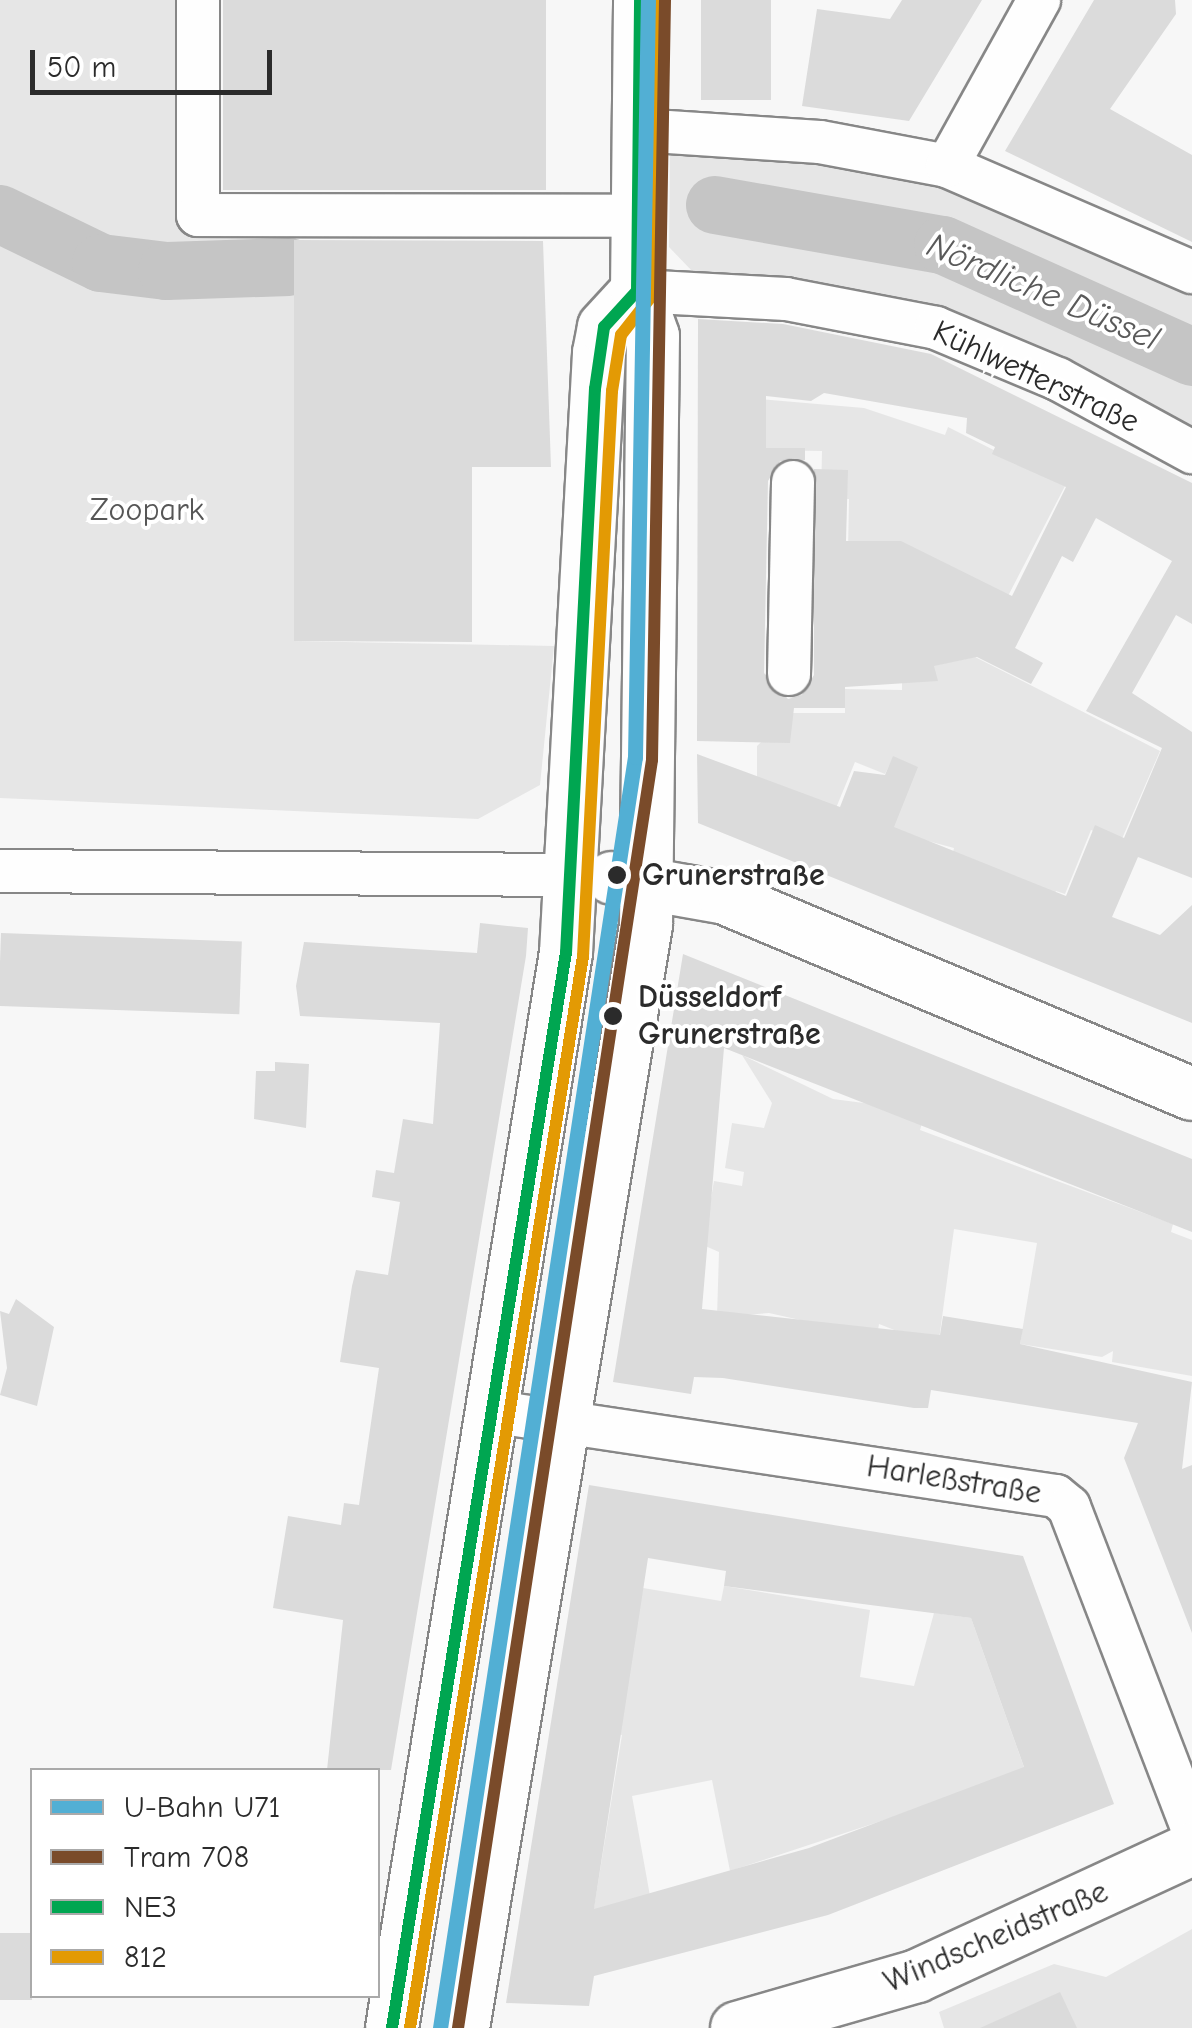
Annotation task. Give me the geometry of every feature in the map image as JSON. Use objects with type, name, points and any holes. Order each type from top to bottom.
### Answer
[{"type":"main road","points":[[462,2028],[633,1026],[647,882],[653,336],[637,292],[640,0]]},
{"type":"main road","points":[[392,2028],[409,1962],[496,1412],[571,875],[594,389],[604,327],[637,292]]},
{"type":"main road","points":[[571,875],[647,882],[725,898],[1192,1094]]},
{"type":"main road","name":"Windscheidstraße","points":[[737,2028],[917,1976],[1192,1849]]},
{"type":"main road","points":[[409,1962],[437,2028]]},
{"type":"street","points":[[198,0],[198,215],[637,216]]},
{"type":"street","points":[[947,166],[1039,0]]},
{"type":"street","points":[[638,130],[820,142],[947,166],[1192,272]]},
{"type":"street","name":"Kühlwetterstraße","points":[[637,292],[786,299],[936,328],[1058,379],[1192,452]]},
{"type":"street","points":[[789,674],[792,482]]},
{"type":"street","points":[[0,872],[571,875]]},
{"type":"street","name":"Harleßstraße","points":[[496,1412],[1056,1496],[1070,1507],[1192,1828]]},
{"type":"green space","name":"Zoopark","points":[[0,0],[190,0],[190,226],[296,226],[294,641],[554,646],[540,785],[478,819],[0,798]]},
{"type":"green space","points":[[683,146],[886,164],[1192,285],[1192,432],[922,301],[693,272],[669,247],[670,156]]},
{"type":"green space","points":[[760,399],[864,408],[945,435],[948,427],[1065,486],[1008,596],[848,551],[849,499],[821,498],[822,451],[762,450]]},
{"type":"green space","points":[[975,657],[1160,751],[1121,841],[1091,830],[1065,894],[1056,891],[1051,901],[952,856],[954,848],[891,831],[892,760],[885,774],[855,762],[836,808],[757,781],[757,746],[790,713],[845,713],[845,689],[902,690],[902,672]]},
{"type":"green space","points":[[742,1055],[833,1099],[879,1105],[922,1123],[920,1130],[1173,1224],[1171,1232],[1192,1240],[1192,1376],[1112,1362],[1113,1351],[1102,1357],[1020,1344],[1037,1243],[954,1229],[938,1347],[879,1324],[877,1337],[769,1313],[717,1317],[719,1252],[703,1245],[714,1181],[742,1186],[744,1172],[725,1168],[732,1123],[764,1128],[772,1103]]},
{"type":"green space","points":[[724,1586],[870,1610],[860,1677],[914,1686],[934,1613],[971,1618],[1026,1773],[730,1871],[712,1780],[632,1796],[650,1896],[592,1920],[622,1735],[612,1732],[643,1588],[721,1601]]},
{"type":"green space","points":[[1192,1929],[1192,2028],[944,2028],[939,2012],[1054,1964],[1106,1977]]},
{"type":"building","points":[[223,0],[546,0],[546,190],[223,190]]},
{"type":"building","points":[[701,0],[771,0],[771,100],[701,100]]},
{"type":"building","points":[[902,0],[982,0],[909,121],[802,106],[817,9],[890,19]]},
{"type":"building","points":[[1094,0],[1175,0],[1176,14],[1110,109],[1192,155],[1192,242],[1005,151]]},
{"type":"building","points":[[294,240],[543,241],[551,467],[472,467],[472,642],[294,641]]},
{"type":"building","points":[[698,319],[783,324],[931,354],[1192,483],[1192,624],[1176,615],[1132,693],[1192,732],[1192,878],[1138,857],[1112,917],[1160,935],[1192,905],[1192,1023],[698,823],[697,754],[840,807],[854,771],[885,775],[893,756],[918,767],[894,827],[1066,896],[1095,825],[1124,838],[1162,748],[1086,711],[1172,561],[1096,518],[1073,562],[1062,556],[1015,648],[1043,663],[1031,684],[977,657],[934,666],[938,681],[845,687],[845,708],[794,708],[790,743],[697,741]],"holes":[[[824,393],[967,418],[966,433],[995,447],[992,454],[1066,487],[1012,596],[901,541],[846,541],[848,470],[814,469],[814,675],[802,695],[788,699],[764,673],[768,481],[780,461],[805,460],[805,448],[766,448],[766,396],[811,401]]]},
{"type":"building","points":[[480,923],[528,928],[391,1770],[327,1768],[343,1620],[273,1608],[288,1516],[341,1525],[344,1503],[359,1505],[379,1368],[340,1362],[352,1286],[356,1270],[388,1275],[400,1202],[372,1197],[376,1170],[394,1173],[403,1119],[433,1124],[440,1023],[300,1016],[296,986],[304,942],[477,953]]},
{"type":"building","points":[[1,933],[242,941],[239,1014],[0,1006]]},
{"type":"building","points":[[683,954],[1192,1159],[1192,1232],[724,1048],[702,1309],[940,1335],[943,1316],[1023,1329],[1020,1344],[1192,1382],[1182,1469],[1192,1465],[1192,1633],[1124,1458],[1138,1423],[931,1390],[928,1408],[914,1408],[723,1378],[694,1377],[691,1394],[613,1382]]},
{"type":"building","points":[[275,1062],[309,1064],[306,1128],[254,1119],[256,1071],[275,1071]]},
{"type":"building","points":[[16,1299],[54,1327],[37,1406],[0,1395],[7,1368],[0,1311],[9,1314]]},
{"type":"building","points":[[589,1485],[1023,1556],[1114,1804],[828,1915],[594,1976],[589,2006],[506,2003]],"holes":[[[648,1558],[726,1571],[724,1586],[971,1618],[1024,1767],[809,1848],[594,1909]]]},
{"type":"building","points":[[0,1933],[30,1933],[32,2000],[0,2000]]},
{"type":"building","points":[[1060,1992],[1077,2028],[980,2028]]},
{"type":"waterway","name":"Nördliche Düssel","points":[[715,205],[943,245],[1192,357]]},
{"type":"waterway","name":"Nördliche Düssel","points":[[0,214],[101,263],[167,271],[289,267]]},
{"type":"metro line","name":"U71","points":[[440,2028],[635,757],[648,0]]},
{"type":"tram line","name":"708","points":[[458,2028],[652,760],[665,0]]},
{"type":"transit line","name":"NE3","points":[[392,2028],[566,953],[595,389],[604,327],[637,291],[640,0]]},
{"type":"transit line","name":"812","points":[[410,2028],[583,956],[612,391],[621,335],[654,293],[657,0]]},
{"type":"place","name":"Grunerstraße","points":[[617,875]]},
{"type":"place","name":"Düsseldorf Grunerstraße","points":[[613,1016]]}]
